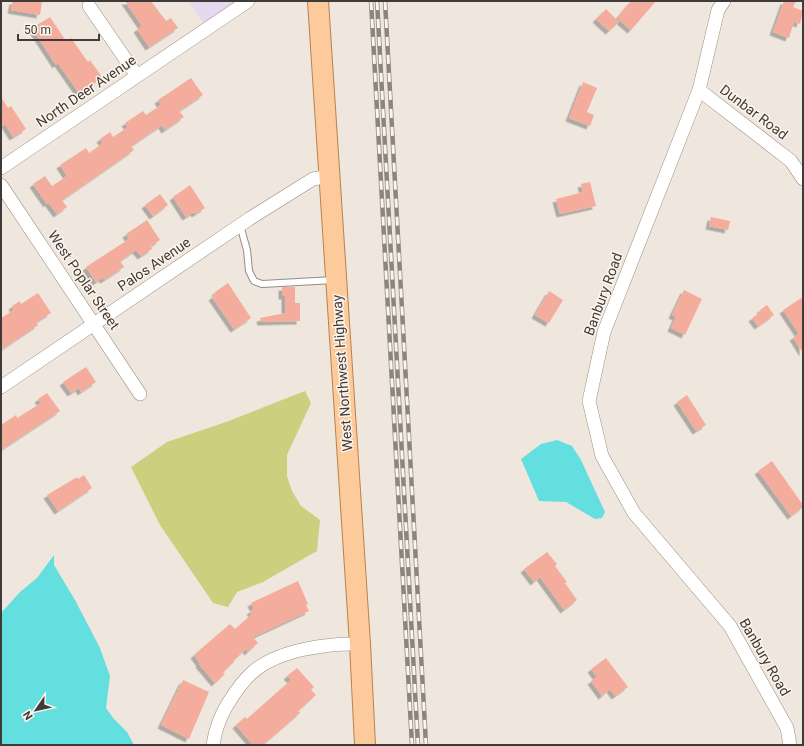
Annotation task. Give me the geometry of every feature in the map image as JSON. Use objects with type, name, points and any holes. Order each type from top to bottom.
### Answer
[{"type":"main road","name":"West Northwest Highway","points":[[318,1],[335,280],[360,644],[365,745]]},
{"type":"street","name":"North Deer Avenue","points":[[1,168],[248,1]]},
{"type":"street","name":"Banbury Road","points":[[724,1],[718,10],[699,90],[604,332],[588,401],[602,456],[634,514],[730,626],[787,728],[790,745]]},
{"type":"street","points":[[89,6],[137,76]]},
{"type":"street","name":"Dunbar Road","points":[[699,90],[791,161],[803,178]]},
{"type":"street","name":"Palos Avenue","points":[[1,387],[240,225],[313,179],[329,176]]},
{"type":"street","name":"West Poplar Street","points":[[1,185],[140,394]]},
{"type":"street","points":[[213,745],[214,734],[225,709],[236,690],[254,671],[269,662],[293,652],[319,647],[360,644]]},
{"type":"lane","points":[[240,225],[247,250],[249,271],[254,281],[262,284],[335,280]]},
{"type":"shaded area","points":[[189,1],[248,1],[207,29]]},
{"type":"green space","points":[[305,391],[311,403],[287,455],[287,476],[292,491],[301,506],[320,520],[317,551],[263,582],[237,592],[228,607],[213,603],[160,525],[131,467],[167,442],[226,422]]},
{"type":"water","points":[[557,440],[572,446],[581,460],[605,512],[602,518],[595,519],[566,502],[539,501],[521,459],[541,444]]},
{"type":"water","points":[[54,555],[54,565],[75,600],[100,648],[110,676],[106,708],[114,719],[127,732],[134,745],[1,745],[1,613],[20,592],[37,578]]},
{"type":"building","points":[[13,1],[42,1],[40,15],[11,10]]},
{"type":"building","points":[[125,1],[151,1],[166,21],[171,18],[178,28],[149,47],[137,29],[142,26]]},
{"type":"building","points":[[631,1],[656,1],[631,30],[617,18]]},
{"type":"building","points":[[784,1],[796,1],[793,7],[803,11],[800,24],[794,22],[789,38],[773,32]]},
{"type":"building","points":[[606,9],[619,22],[609,31],[596,19]]},
{"type":"building","points":[[50,17],[66,41],[71,38],[88,62],[90,60],[102,77],[79,93],[58,63],[56,65],[32,28]]},
{"type":"building","points":[[191,78],[203,95],[179,111],[184,117],[165,130],[162,125],[131,146],[134,150],[62,200],[67,207],[57,214],[48,202],[47,204],[33,184],[45,176],[52,186],[67,176],[60,165],[86,148],[89,153],[103,143],[100,139],[110,132],[113,137],[128,127],[125,123],[143,111],[146,115],[161,105],[158,100]]},
{"type":"building","points":[[583,82],[597,88],[587,112],[594,115],[590,126],[569,118]]},
{"type":"building","points":[[1,97],[8,108],[11,106],[26,129],[13,137],[5,124],[1,127]]},
{"type":"building","points":[[590,182],[596,206],[560,214],[556,199],[583,192],[581,184]]},
{"type":"building","points":[[190,185],[205,208],[186,217],[173,197]]},
{"type":"building","points":[[160,194],[168,205],[153,216],[145,205]]},
{"type":"building","points":[[711,217],[730,221],[728,230],[709,226]]},
{"type":"building","points":[[147,220],[160,240],[151,246],[152,249],[141,256],[136,250],[120,261],[124,267],[104,280],[102,278],[96,282],[86,267],[129,239],[126,234]]},
{"type":"building","points":[[228,283],[251,318],[234,329],[212,297],[216,294],[215,292]]},
{"type":"building","points":[[282,287],[295,287],[295,303],[300,303],[300,321],[261,322],[260,318],[285,313],[285,296],[282,296]]},
{"type":"building","points":[[684,290],[702,299],[685,335],[671,328],[676,317],[672,315]]},
{"type":"building","points":[[549,291],[563,300],[549,323],[535,315]]},
{"type":"building","points":[[38,293],[51,313],[36,322],[38,325],[1,350],[1,318],[14,310],[12,306],[20,301],[21,304]]},
{"type":"building","points":[[803,297],[803,353],[793,337],[799,334],[783,310]]},
{"type":"building","points":[[767,305],[774,315],[758,326],[752,318],[761,312],[760,310]]},
{"type":"building","points":[[86,367],[96,382],[81,392],[79,388],[71,393],[63,382]]},
{"type":"building","points":[[47,393],[60,411],[1,450],[1,425],[16,415],[17,418],[41,403],[38,399]]},
{"type":"building","points":[[687,395],[706,425],[696,431],[677,402]]},
{"type":"building","points":[[772,461],[803,505],[803,507],[791,516],[758,471]]},
{"type":"building","points":[[84,475],[92,488],[58,511],[47,495],[77,477],[78,479]]},
{"type":"building","points":[[547,552],[557,564],[555,566],[567,582],[565,583],[577,600],[564,610],[540,577],[534,582],[524,569]]},
{"type":"building","points":[[298,581],[308,604],[306,605],[309,611],[253,637],[258,643],[248,652],[246,649],[233,661],[234,662],[223,672],[225,674],[215,683],[199,664],[200,663],[194,655],[230,624],[235,629],[252,614],[250,611],[254,609],[251,603]]},
{"type":"building","points":[[606,658],[628,687],[615,696],[610,689],[602,696],[591,681],[597,677],[591,669]]},
{"type":"building","points":[[297,668],[314,687],[311,690],[316,695],[298,711],[300,713],[263,745],[253,745],[236,725],[245,717],[247,719],[291,680],[287,676]]},
{"type":"building","points":[[183,680],[209,692],[189,739],[161,725]]},
{"type":"railway","points":[[371,1],[412,745]]},
{"type":"railway","points":[[377,1],[418,745]]},
{"type":"railway","points":[[385,1],[426,745]]}]
